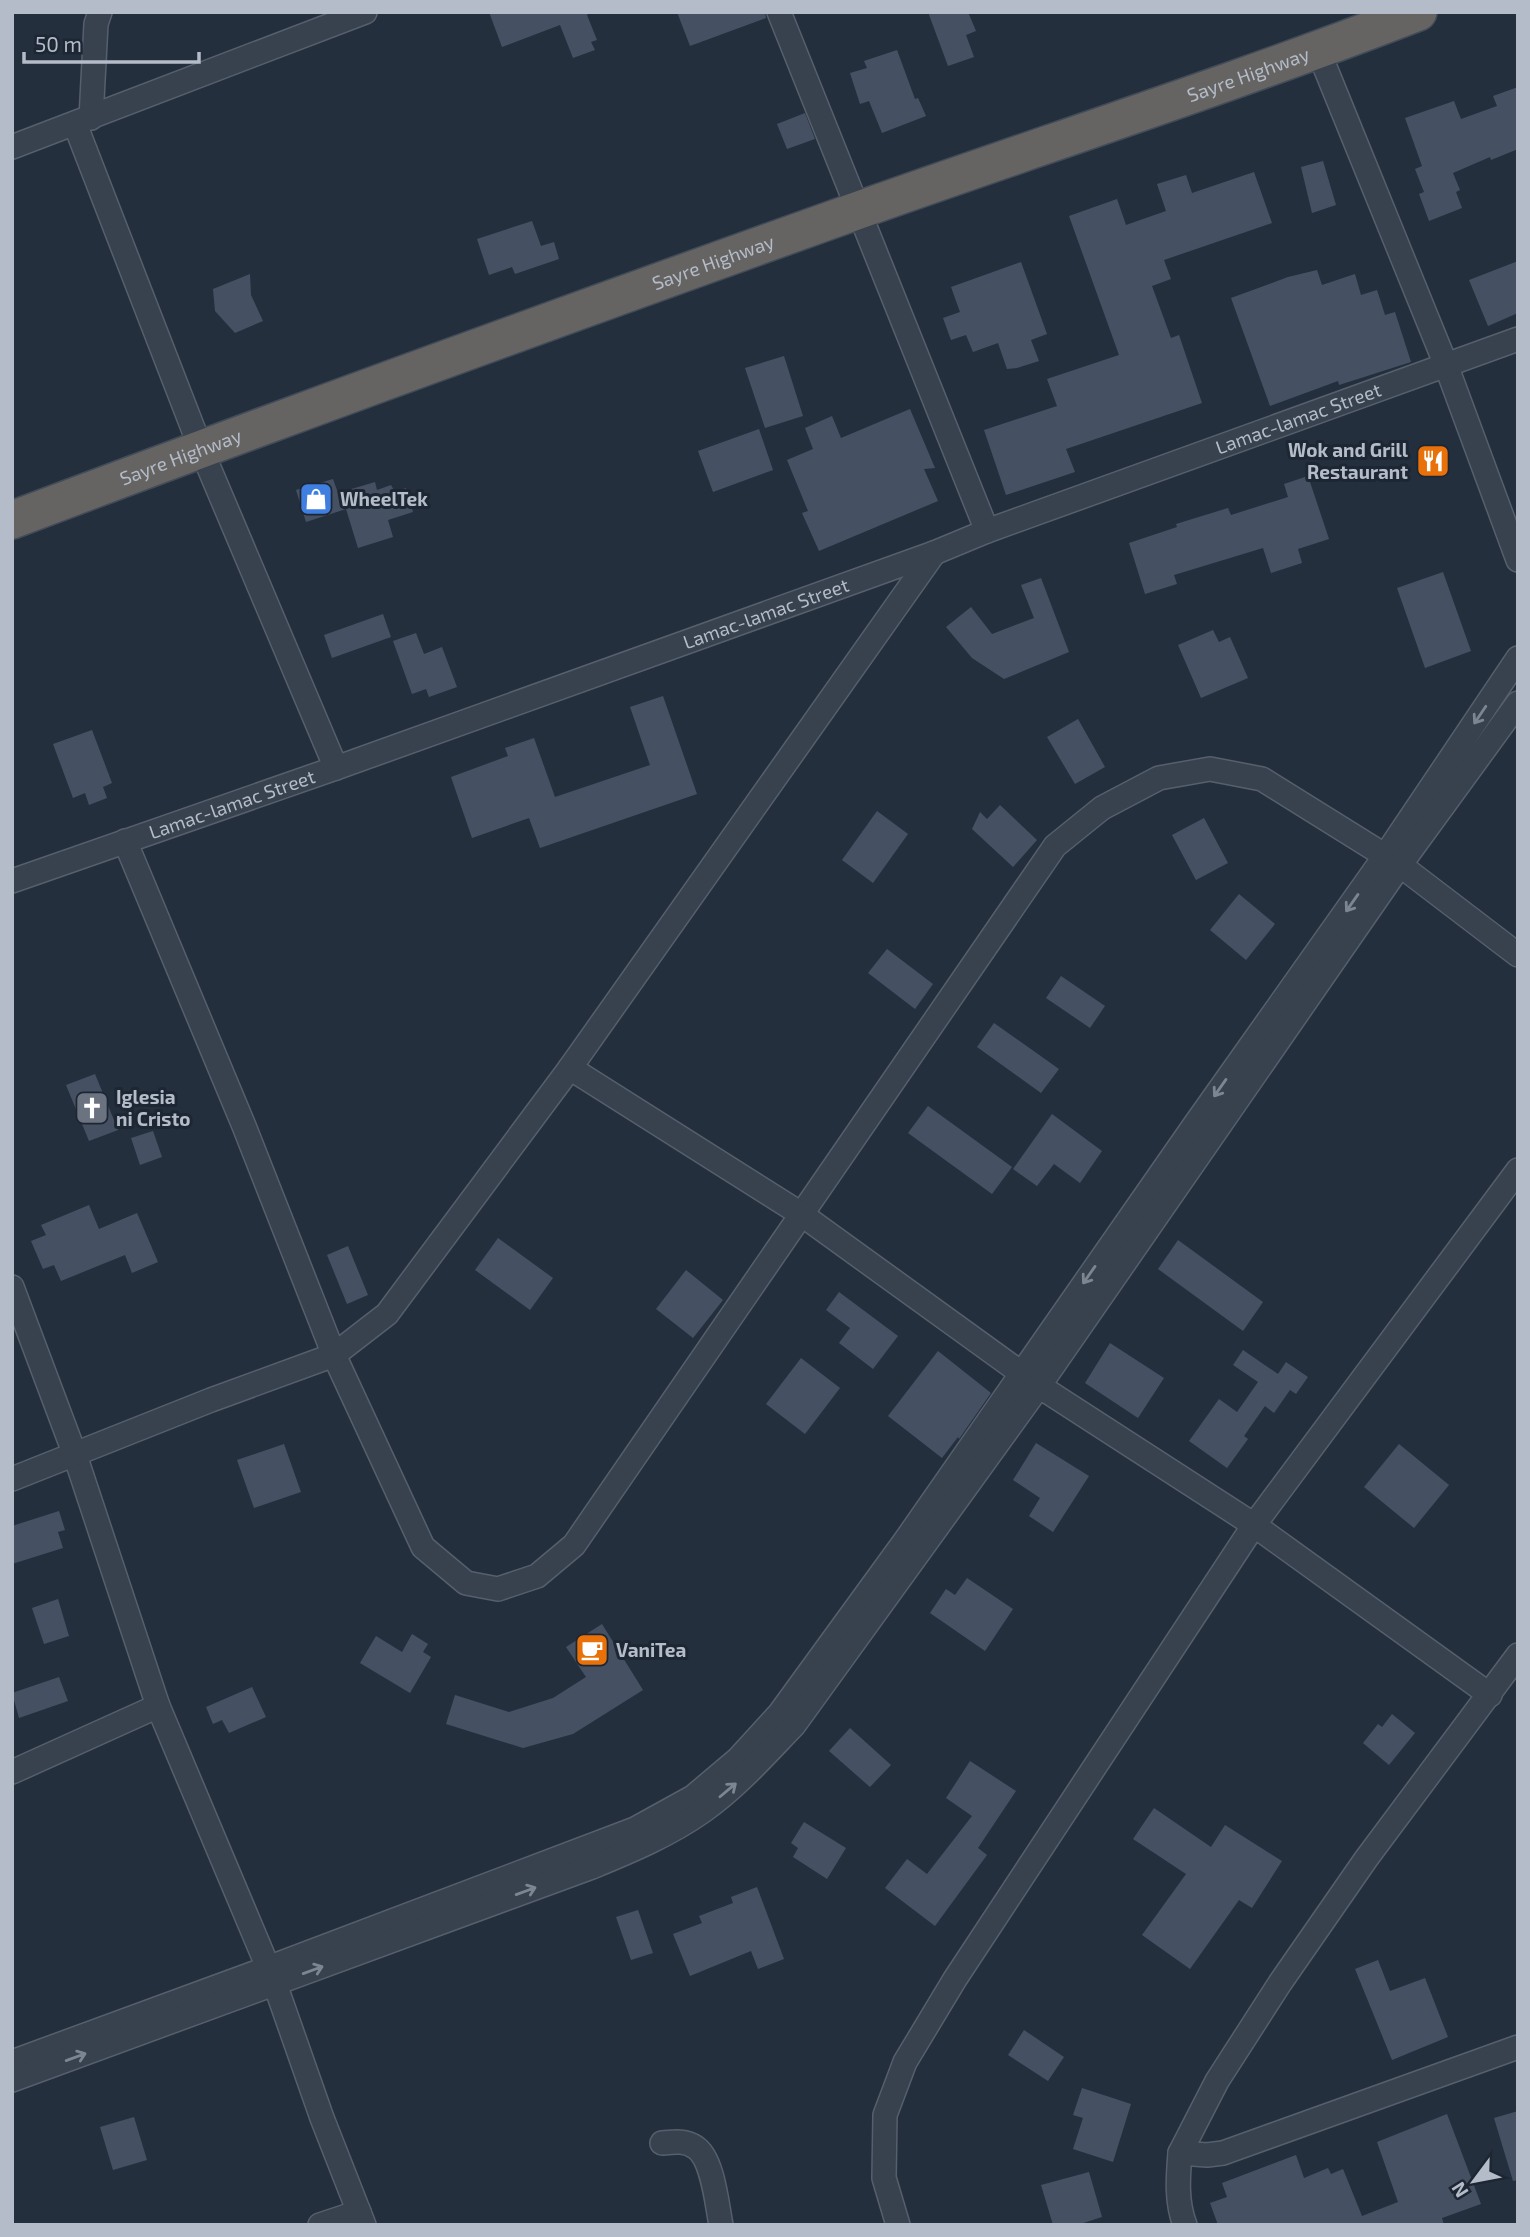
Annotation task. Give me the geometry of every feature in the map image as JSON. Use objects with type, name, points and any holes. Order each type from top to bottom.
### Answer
[{"type":"highway","name":"Sayre Highway","points":[[12,520],[859,210],[1318,50],[1419,12]]},
{"type":"street","points":[[100,12],[96,24],[83,121],[201,449],[336,768]]},
{"type":"street","points":[[12,147],[365,12]]},
{"type":"street","points":[[779,12],[987,530]]},
{"type":"street","points":[[1318,50],[1446,365],[1518,560]]},
{"type":"street","name":"Lamac-lamac Street","points":[[12,881],[336,768],[934,553],[987,530],[1518,339]]},
{"type":"street","points":[[12,1479],[211,1399],[334,1355],[387,1314],[570,1068],[934,553]]},
{"type":"street","points":[[1393,861],[1518,658]]},
{"type":"street","points":[[12,2080],[271,1976],[589,1857],[646,1845],[703,1811],[750,1772],[793,1725],[829,1660],[905,1541],[1030,1380],[1393,861],[1518,703]]},
{"type":"street","points":[[125,841],[244,1126],[334,1355],[423,1547],[466,1583],[498,1590],[537,1576],[574,1545],[1055,846],[1102,808],[1159,778],[1210,769],[1262,779],[1393,861],[1518,955]]},
{"type":"street","points":[[570,1068],[801,1214],[1030,1380],[1254,1525],[1490,1695]]},
{"type":"street","points":[[898,2225],[884,2178],[885,2115],[905,2062],[954,1979],[1254,1525],[1518,1170]]},
{"type":"street","points":[[12,1287],[75,1455],[158,1706],[271,1976],[361,2218],[320,2225]]},
{"type":"street","points":[[1185,2225],[1180,2212],[1180,2152],[1217,2081],[1280,1983],[1366,1859],[1518,1656]]},
{"type":"street","points":[[12,1772],[158,1706]]},
{"type":"street","points":[[12,2062],[271,1976]]},
{"type":"street","points":[[1180,2152],[1207,2155],[1223,2152],[1518,2046]]},
{"type":"street","points":[[662,2143],[680,2142],[694,2146],[703,2153],[722,2225]]},
{"type":"building","points":[[489,12],[590,12],[587,15],[597,40],[591,42],[595,50],[573,58],[560,25],[502,47]]},
{"type":"building","points":[[677,12],[765,12],[766,18],[690,46]]},
{"type":"building","points":[[928,12],[968,12],[976,31],[966,35],[974,57],[948,66]]},
{"type":"building","points":[[897,50],[915,99],[918,98],[926,116],[882,133],[869,101],[860,104],[850,73],[867,68],[864,61]]},
{"type":"building","points":[[1518,87],[1518,149],[1491,160],[1490,157],[1453,173],[1460,190],[1456,192],[1462,208],[1429,221],[1419,194],[1424,192],[1415,169],[1422,166],[1405,118],[1454,101],[1461,119],[1497,106],[1493,96]]},
{"type":"building","points":[[805,113],[815,139],[787,149],[777,124]]},
{"type":"building","points":[[1323,161],[1336,205],[1312,213],[1301,167]]},
{"type":"building","points":[[1254,172],[1272,223],[1164,260],[1171,279],[1152,286],[1171,338],[1179,335],[1202,403],[1066,449],[1075,472],[1006,495],[984,430],[1057,406],[1047,379],[1119,355],[1069,216],[1117,199],[1126,225],[1166,211],[1157,184],[1186,175],[1192,193]]},
{"type":"building","points":[[532,221],[541,246],[554,242],[559,259],[515,274],[512,267],[489,275],[477,239]]},
{"type":"building","points":[[1518,261],[1518,313],[1488,326],[1469,280]]},
{"type":"building","points":[[1021,262],[1047,334],[1031,340],[1039,361],[1007,369],[998,343],[973,352],[966,335],[951,340],[943,318],[960,312],[951,287]]},
{"type":"building","points":[[1317,270],[1322,285],[1355,274],[1361,295],[1377,290],[1385,315],[1395,312],[1411,362],[1339,385],[1338,381],[1270,406],[1231,298],[1288,277]]},
{"type":"building","points":[[250,274],[251,295],[263,321],[235,333],[215,311],[213,289]]},
{"type":"building","points":[[784,356],[803,416],[765,428],[745,368]]},
{"type":"building","points":[[910,409],[935,468],[924,469],[938,501],[819,551],[802,513],[808,511],[787,460],[813,449],[805,428],[832,416],[841,438]]},
{"type":"building","points":[[759,429],[773,470],[713,492],[698,451]]},
{"type":"building","points":[[1308,476],[1329,539],[1298,549],[1302,563],[1271,573],[1263,548],[1174,575],[1177,584],[1145,594],[1129,543],[1177,527],[1176,524],[1228,508],[1231,515],[1288,497],[1284,484]]},
{"type":"building","points":[[333,479],[338,493],[375,482],[377,490],[391,485],[395,492],[406,488],[413,512],[388,520],[393,537],[358,548],[346,509],[306,522],[296,490]]},
{"type":"building","points":[[1443,572],[1471,651],[1425,668],[1397,588]]},
{"type":"building","points":[[1041,578],[1069,652],[1004,679],[972,658],[946,627],[971,607],[992,634],[1034,618],[1021,585]]},
{"type":"building","points":[[383,614],[391,637],[332,658],[324,635]]},
{"type":"building","points":[[1213,630],[1219,642],[1230,637],[1248,678],[1201,698],[1178,645]]},
{"type":"building","points":[[416,633],[424,654],[442,647],[457,687],[429,697],[426,689],[412,694],[393,641]]},
{"type":"building","points":[[663,696],[697,794],[540,848],[529,818],[472,838],[451,777],[508,756],[505,748],[534,738],[555,797],[650,765],[630,707]]},
{"type":"building","points":[[1078,719],[1105,767],[1075,784],[1047,737]]},
{"type":"building","points":[[92,730],[112,783],[103,787],[107,798],[89,805],[85,793],[73,798],[53,744]]},
{"type":"building","points":[[1000,805],[1037,840],[1013,867],[972,829],[980,812],[987,819]]},
{"type":"building","points":[[877,811],[908,834],[873,883],[842,860]]},
{"type":"building","points":[[1204,818],[1228,863],[1196,880],[1172,835]]},
{"type":"building","points":[[1239,894],[1275,924],[1246,960],[1210,930]]},
{"type":"building","points":[[887,949],[933,984],[915,1009],[868,973]]},
{"type":"building","points":[[1061,976],[1105,1006],[1090,1028],[1046,998]]},
{"type":"building","points":[[994,1023],[1059,1069],[1041,1093],[977,1047]]},
{"type":"building","points":[[95,1074],[118,1130],[89,1141],[66,1085]]},
{"type":"building","points":[[928,1106],[1012,1167],[992,1194],[908,1133]]},
{"type":"building","points":[[1052,1114],[1102,1151],[1080,1183],[1054,1164],[1037,1186],[1013,1169]]},
{"type":"building","points":[[153,1131],[162,1157],[140,1165],[131,1138]]},
{"type":"building","points":[[89,1205],[99,1229],[137,1213],[158,1262],[132,1273],[125,1255],[61,1281],[54,1265],[43,1269],[31,1241],[46,1235],[41,1225]]},
{"type":"building","points":[[498,1238],[553,1278],[530,1310],[475,1270]]},
{"type":"building","points":[[1178,1240],[1263,1302],[1243,1331],[1158,1269]]},
{"type":"building","points":[[348,1246],[368,1295],[347,1304],[327,1255]]},
{"type":"building","points":[[686,1270],[723,1300],[693,1338],[656,1309]]},
{"type":"building","points":[[839,1292],[898,1336],[873,1369],[839,1343],[850,1328],[826,1310]]},
{"type":"building","points":[[1110,1343],[1164,1378],[1138,1418],[1085,1383]]},
{"type":"building","points":[[1243,1350],[1278,1374],[1286,1362],[1308,1377],[1296,1394],[1290,1390],[1274,1413],[1265,1406],[1244,1436],[1248,1439],[1227,1468],[1189,1441],[1219,1399],[1237,1412],[1258,1382],[1233,1365]]},
{"type":"building","points":[[938,1351],[991,1393],[959,1439],[958,1437],[942,1458],[888,1416]]},
{"type":"building","points":[[801,1358],[840,1388],[805,1434],[766,1404]]},
{"type":"building","points":[[1036,1443],[1089,1476],[1053,1532],[1029,1516],[1040,1498],[1013,1480]]},
{"type":"building","points":[[284,1444],[301,1492],[254,1508],[237,1460]]},
{"type":"building","points":[[1399,1444],[1449,1485],[1414,1528],[1364,1487]]},
{"type":"building","points":[[59,1511],[65,1530],[58,1532],[63,1548],[12,1564],[12,1526]]},
{"type":"building","points":[[967,1578],[1013,1609],[985,1651],[930,1613],[946,1589],[955,1595]]},
{"type":"building","points":[[58,1599],[69,1636],[44,1644],[32,1608]]},
{"type":"building","points":[[602,1624],[643,1690],[573,1734],[523,1748],[446,1724],[455,1695],[509,1712],[553,1698],[586,1677],[566,1647]]},
{"type":"building","points":[[412,1634],[428,1644],[423,1652],[431,1657],[410,1693],[360,1663],[376,1636],[402,1652]]},
{"type":"building","points":[[59,1677],[68,1701],[19,1718],[12,1693]]},
{"type":"building","points":[[252,1687],[266,1717],[229,1733],[222,1720],[213,1724],[206,1707]]},
{"type":"building","points":[[1392,1714],[1415,1733],[1389,1765],[1363,1743],[1378,1724],[1382,1727]]},
{"type":"building","points":[[850,1728],[891,1765],[870,1787],[829,1751]]},
{"type":"building","points":[[970,1761],[1016,1791],[978,1848],[987,1855],[935,1926],[885,1888],[907,1859],[927,1874],[972,1816],[946,1798]]},
{"type":"building","points":[[1154,1808],[1211,1847],[1225,1825],[1282,1861],[1252,1908],[1239,1900],[1190,1969],[1142,1935],[1186,1874],[1133,1839]]},
{"type":"building","points":[[804,1822],[846,1848],[827,1879],[793,1857],[798,1848],[791,1843]]},
{"type":"building","points":[[757,1887],[784,1959],[758,1969],[751,1951],[690,1976],[673,1934],[702,1923],[699,1916],[733,1903],[731,1897]]},
{"type":"building","points":[[638,1910],[653,1953],[631,1960],[616,1917]]},
{"type":"building","points":[[1378,1960],[1390,1991],[1425,1978],[1448,2037],[1392,2060],[1355,1969]]},
{"type":"building","points":[[1024,2030],[1064,2057],[1048,2081],[1008,2055]]},
{"type":"building","points":[[1082,2088],[1131,2104],[1113,2162],[1073,2149],[1083,2118],[1073,2115]]},
{"type":"building","points":[[1518,2111],[1518,2180],[1513,2181],[1494,2118]]},
{"type":"building","points":[[1447,2114],[1481,2204],[1442,2218],[1444,2225],[1218,2225],[1210,2203],[1227,2197],[1222,2183],[1296,2155],[1304,2178],[1328,2168],[1331,2174],[1343,2169],[1362,2216],[1398,2202],[1377,2142]]},
{"type":"building","points":[[134,2117],[147,2160],[113,2170],[100,2127]]},
{"type":"building","points":[[1089,2172],[1102,2217],[1077,2225],[1053,2225],[1041,2185]]},
{"type":"place","name":"Wok and Grill Restaurant","points":[[1433,461]]},
{"type":"place","name":"WheelTek","points":[[316,499]]},
{"type":"place","name":"Iglesia ni Cristo","points":[[92,1108]]},
{"type":"place","name":"VaniTea","points":[[592,1650]]}]
